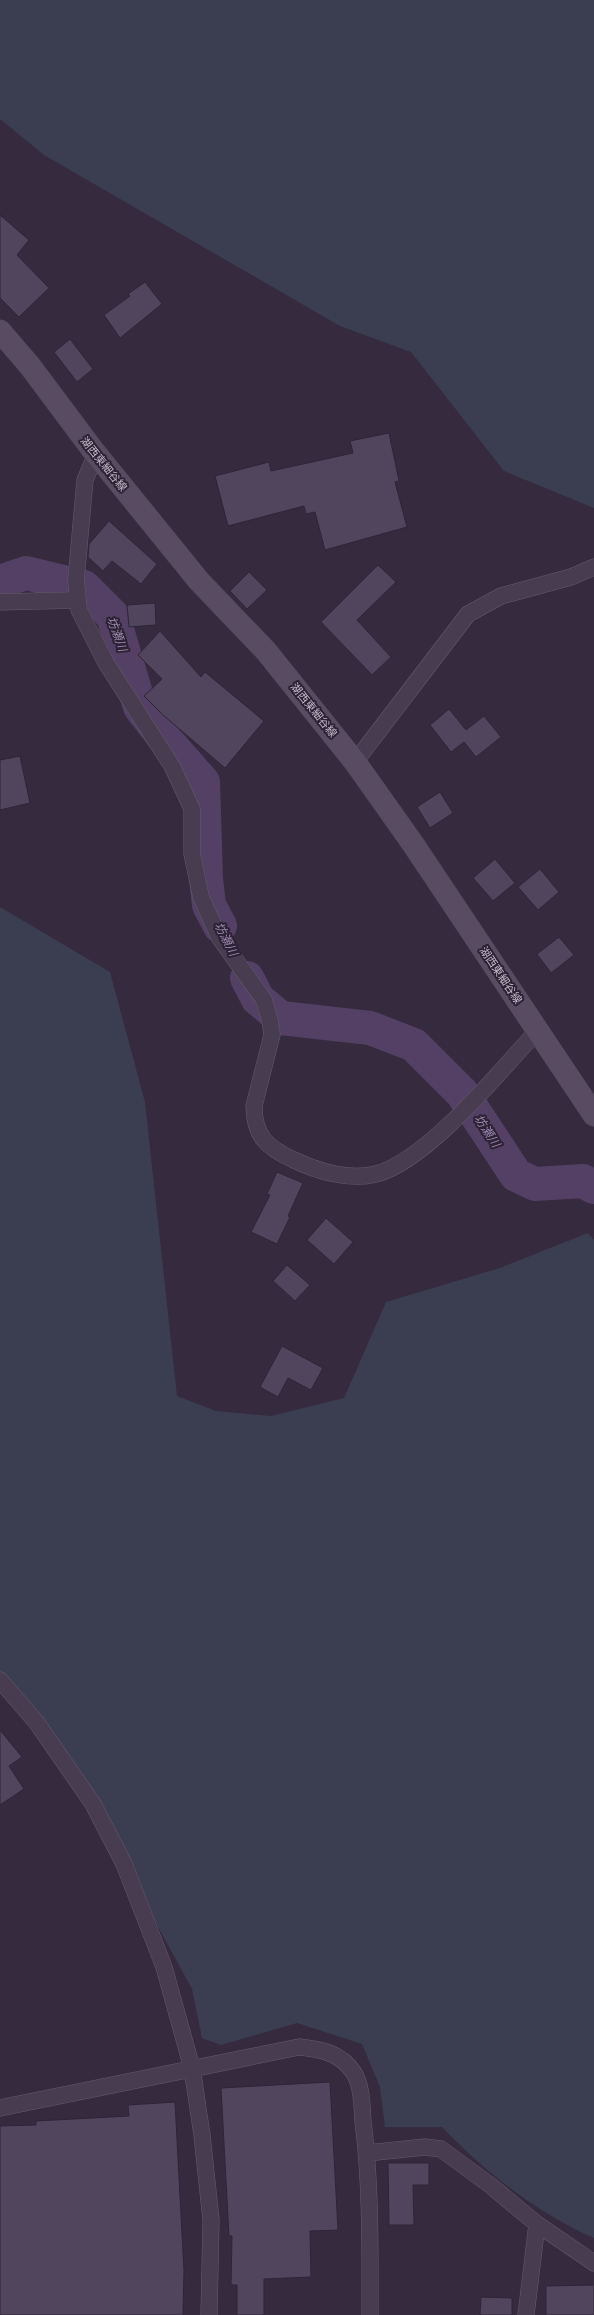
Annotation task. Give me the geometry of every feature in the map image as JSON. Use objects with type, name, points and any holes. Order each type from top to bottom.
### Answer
[{"type":"main road","name":"湖西東細谷線","points":[[0,331],[30,366],[96,454],[199,581],[266,651],[355,762],[538,1030],[594,1115]]},
{"type":"street","points":[[96,454],[85,480],[78,544],[76,580],[79,610],[106,663],[172,766],[192,809],[192,854],[201,897],[219,937],[264,1000],[272,1035],[254,1106],[254,1118],[258,1134],[267,1143],[291,1159],[311,1168],[349,1176],[375,1175],[390,1169],[420,1149],[460,1114],[538,1030]]},
{"type":"street","points":[[355,762],[468,614],[501,596],[571,577],[594,567]]},
{"type":"street","points":[[0,602],[78,600]]},
{"type":"street","points":[[0,1680],[37,1724],[93,1804],[124,1864],[164,1967],[192,2068],[211,2220],[209,2315]]},
{"type":"street","points":[[0,2108],[299,2047],[318,2049],[338,2056],[354,2074],[361,2096],[367,2153],[370,2315]]},
{"type":"street","points":[[367,2153],[425,2148],[441,2149],[490,2185],[536,2224],[594,2263]]},
{"type":"street","points":[[526,2315],[536,2224]]},
{"type":"shaded area","points":[[0,0],[594,0],[594,508],[504,471],[411,352],[340,326],[44,155],[0,119]]},
{"type":"shaded area","points":[[0,907],[110,972],[145,1102],[177,1396],[216,1411],[271,1416],[344,1398],[386,1302],[500,1268],[588,1233],[594,1240],[594,2238],[573,2228],[532,2204],[476,2160],[442,2127],[385,2127],[380,2087],[362,2044],[297,2023],[221,2045],[202,2038],[192,1989],[116,1850],[0,1680]]},
{"type":"building","points":[[0,215],[29,240],[17,255],[49,288],[19,317],[0,298]]},
{"type":"building","points":[[145,282],[162,304],[120,338],[104,315],[130,296],[128,294]]},
{"type":"building","points":[[70,339],[93,369],[77,382],[54,352]]},
{"type":"building","points":[[389,433],[399,481],[395,482],[407,527],[325,550],[315,512],[306,514],[304,506],[228,526],[215,476],[269,462],[271,471],[353,453],[350,441]]},
{"type":"building","points":[[109,521],[157,564],[141,584],[112,561],[103,571],[88,557],[89,544]]},
{"type":"building","points":[[378,565],[396,582],[357,620],[391,657],[372,675],[321,622]]},
{"type":"building","points":[[249,572],[267,590],[247,609],[230,591]]},
{"type":"building","points":[[155,603],[156,625],[129,627],[127,605]]},
{"type":"building","points":[[160,631],[201,677],[205,672],[264,721],[225,768],[163,715],[144,696],[162,679],[138,655]]},
{"type":"building","points":[[449,709],[466,730],[484,716],[501,737],[476,757],[464,742],[451,752],[430,725]]},
{"type":"building","points":[[20,756],[30,803],[0,810],[0,760]]},
{"type":"building","points":[[440,792],[453,813],[430,828],[417,807]]},
{"type":"building","points":[[495,859],[515,883],[493,901],[473,878]]},
{"type":"building","points":[[540,869],[559,892],[538,910],[518,887]]},
{"type":"building","points":[[559,937],[574,955],[551,973],[537,954]]},
{"type":"building","points":[[277,1172],[303,1183],[288,1216],[290,1217],[277,1244],[251,1232],[270,1195],[267,1194]]},
{"type":"building","points":[[326,1218],[353,1242],[334,1264],[307,1240]]},
{"type":"building","points":[[287,1265],[310,1285],[295,1301],[273,1281]]},
{"type":"building","points":[[282,1346],[323,1368],[311,1390],[288,1378],[278,1397],[260,1387]]},
{"type":"building","points":[[0,1730],[22,1757],[9,1766],[24,1789],[0,1805]]},
{"type":"building","points":[[330,2082],[338,2230],[310,2231],[311,2277],[264,2279],[264,2315],[237,2315],[237,2285],[231,2285],[232,2236],[229,2236],[221,2088]]},
{"type":"building","points":[[175,2102],[184,2271],[183,2315],[0,2315],[0,2126],[36,2125],[36,2121],[129,2116],[128,2105]]},
{"type":"building","points":[[388,2163],[429,2163],[429,2185],[413,2185],[414,2225],[389,2225]]},
{"type":"building","points":[[594,2285],[594,2315],[546,2315],[546,2286]]},
{"type":"building","points":[[481,2297],[512,2298],[512,2315],[480,2315]]},
{"type":"waterway","name":"坊瀬川","points":[[0,582],[26,573],[84,587],[113,616],[140,707],[165,739],[203,782],[206,879],[209,905],[220,926]]},
{"type":"waterway","name":"坊瀬川","points":[[247,978],[258,999],[281,1018],[370,1028],[414,1045],[462,1093],[516,1175],[535,1184],[583,1181],[594,1187]]}]
